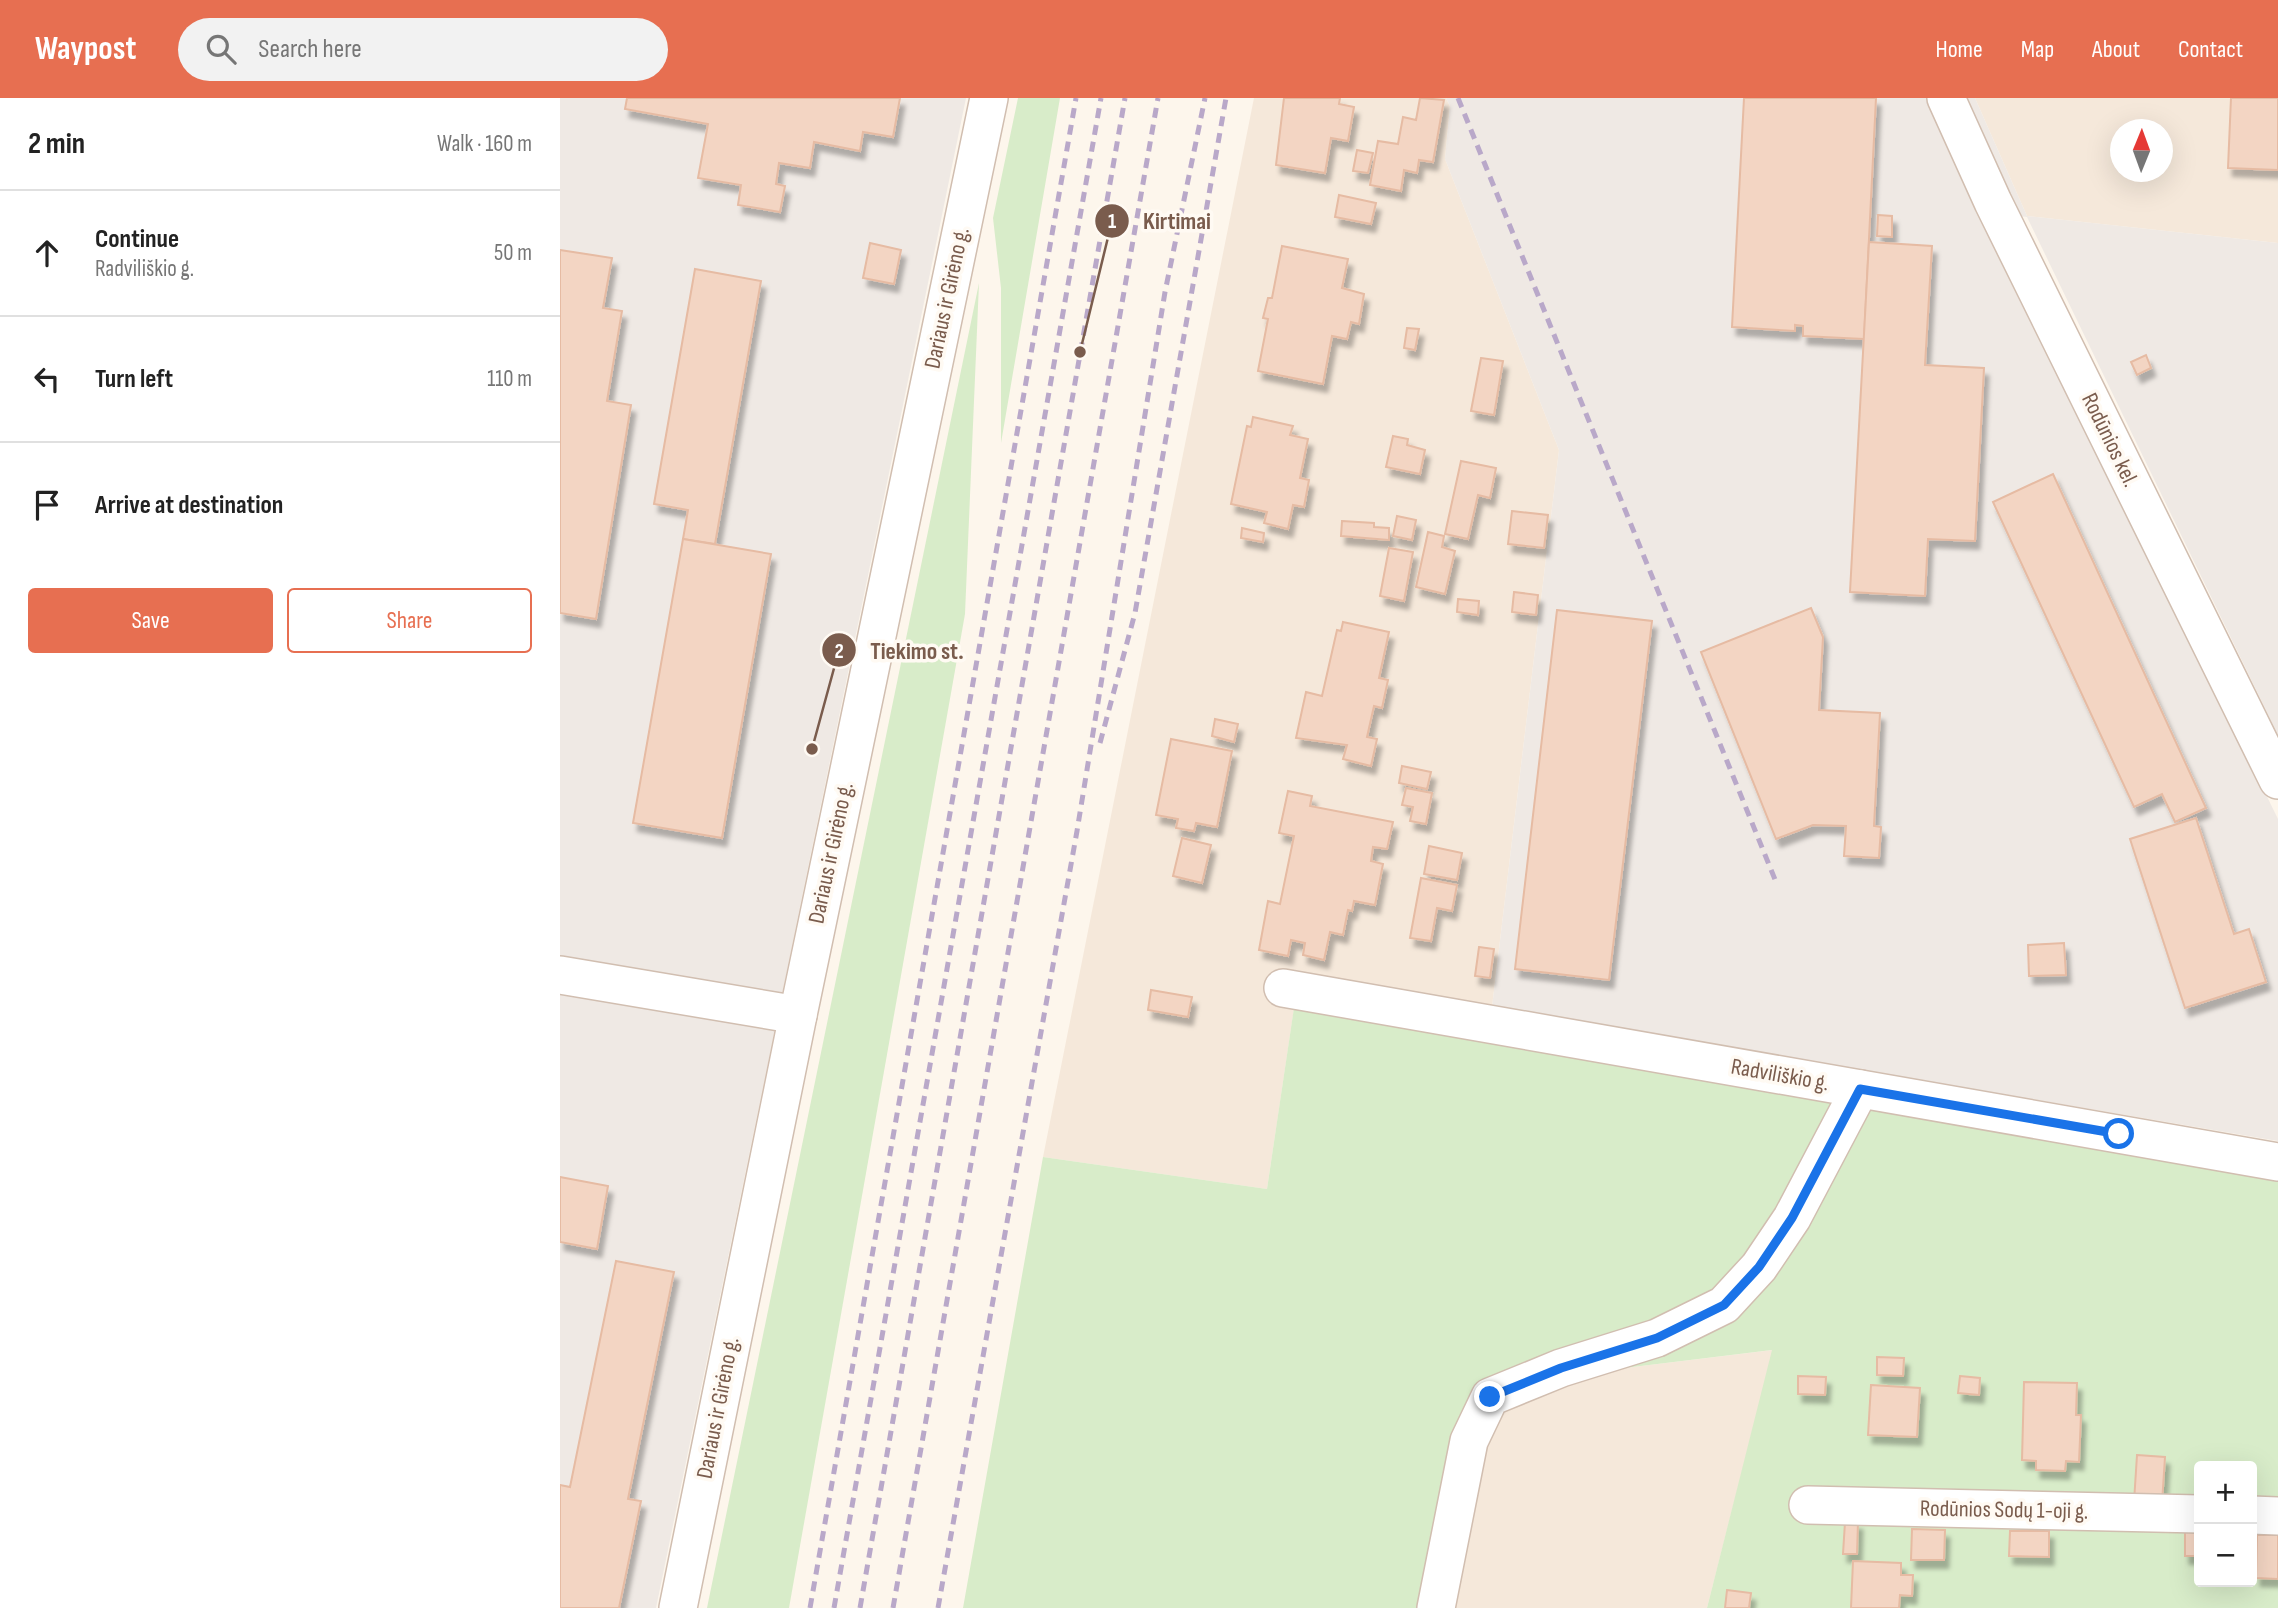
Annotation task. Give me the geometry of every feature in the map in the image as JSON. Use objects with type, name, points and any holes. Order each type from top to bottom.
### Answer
[{"type":"street","name":"Dariaus ir Girėno g.","points":[[678,1608],[989,98]]},
{"type":"street","name":"Rodūnios kel.","points":[[1946,98],[1993,202],[2278,780]]},
{"type":"street","points":[[560,975],[798,1015]]},
{"type":"street","name":"Radviliškio g.","points":[[1283,988],[2278,1162]]},
{"type":"street","points":[[1436,1608],[1469,1441],[1490,1397],[1561,1368],[1657,1338],[1724,1305],[1759,1267],[1792,1218],[1860,1089]]},
{"type":"street","name":"Rodūnios Sodų 1-oji g.","points":[[1808,1505],[2194,1514]]},
{"type":"street","points":[[2257,1515],[2278,1516]]},
{"type":"shaded area","points":[[560,98],[966,98],[656,1608],[560,1608]]},
{"type":"shaded area","points":[[1254,98],[1446,98],[1450,106],[1445,159],[1559,450],[1492,1007],[1299,975],[1267,1189],[1043,1157]]},
{"type":"shaded area","points":[[1446,98],[1975,98],[2027,216],[2278,243],[2278,735],[2027,217],[1979,211],[2278,819],[2278,1141],[1492,1007],[1559,450],[1445,159],[1450,106]]},
{"type":"shaded area","points":[[1975,98],[2278,98],[2278,243],[2027,216]]},
{"type":"shaded area","points":[[1773,1350],[1707,1608],[1422,1608],[1460,1418],[1600,1371]]},
{"type":"green space","points":[[1018,98],[1060,98],[1001,443],[1001,288],[993,218]]},
{"type":"green space","points":[[979,283],[965,614],[789,1608],[707,1608]]},
{"type":"green space","points":[[1295,1001],[2278,1179],[2278,1608],[1707,1608],[1772,1350],[1600,1371],[1460,1418],[1422,1608],[963,1608],[1043,1157],[1267,1189]]},
{"type":"building","points":[[627,98],[900,98],[893,137],[863,132],[860,151],[814,142],[810,168],[779,163],[776,184],[785,186],[780,212],[738,205],[741,185],[698,178],[708,124],[625,109]]},
{"type":"building","points":[[1284,98],[1340,98],[1339,104],[1354,107],[1348,141],[1331,138],[1325,173],[1276,165]]},
{"type":"building","points":[[1420,98],[1444,100],[1433,162],[1419,160],[1417,173],[1404,170],[1401,191],[1370,185],[1378,141],[1398,144],[1403,117],[1416,120]]},
{"type":"building","points":[[1744,98],[1876,98],[1864,339],[1803,336],[1803,326],[1795,325],[1795,331],[1732,327]]},
{"type":"building","points":[[2231,98],[2278,98],[2278,170],[2228,168]]},
{"type":"building","points":[[1357,150],[1373,153],[1368,173],[1353,171]]},
{"type":"building","points":[[1339,195],[1376,203],[1371,224],[1335,217]]},
{"type":"building","points":[[1878,215],[1892,216],[1892,237],[1877,236]]},
{"type":"building","points":[[1869,242],[1932,246],[1925,365],[1984,368],[1975,541],[1928,539],[1925,596],[1850,592]]},
{"type":"building","points":[[870,243],[901,250],[894,284],[863,278]]},
{"type":"building","points":[[1282,246],[1348,259],[1342,288],[1364,294],[1359,324],[1351,322],[1347,339],[1332,336],[1323,384],[1258,371],[1268,319],[1263,318],[1268,298],[1272,298]]},
{"type":"building","points":[[560,250],[612,258],[603,308],[622,311],[607,401],[631,405],[596,619],[560,613]]},
{"type":"building","points":[[695,269],[761,281],[715,544],[683,539],[688,510],[654,504]]},
{"type":"building","points":[[1407,328],[1419,329],[1415,350],[1404,348]]},
{"type":"building","points":[[2146,355],[2151,368],[2137,375],[2131,362]]},
{"type":"building","points":[[1481,358],[1503,361],[1494,415],[1471,411]]},
{"type":"building","points":[[1253,417],[1293,426],[1290,435],[1308,439],[1300,478],[1309,480],[1304,507],[1293,505],[1288,529],[1264,523],[1267,512],[1231,504],[1247,426],[1251,427]]},
{"type":"building","points":[[1393,436],[1408,439],[1407,445],[1425,450],[1420,474],[1386,467]]},
{"type":"building","points":[[1461,461],[1496,468],[1490,498],[1478,495],[1468,539],[1445,534]]},
{"type":"building","points":[[2053,474],[2206,808],[2175,822],[2162,794],[2134,807],[1993,502]]},
{"type":"building","points":[[1512,511],[1548,515],[1544,548],[1508,544]]},
{"type":"building","points":[[1397,516],[1416,520],[1412,540],[1393,536]]},
{"type":"building","points":[[1342,521],[1374,523],[1374,527],[1389,528],[1389,540],[1341,536]]},
{"type":"building","points":[[1242,528],[1264,533],[1263,542],[1241,538]]},
{"type":"building","points":[[1428,532],[1444,536],[1442,547],[1455,551],[1445,594],[1416,587]]},
{"type":"building","points":[[683,539],[771,554],[722,838],[633,823]]},
{"type":"building","points":[[1389,548],[1413,552],[1404,601],[1380,596]]},
{"type":"building","points":[[1514,592],[1538,595],[1536,615],[1512,612]]},
{"type":"building","points":[[1458,599],[1479,601],[1478,615],[1457,612]]},
{"type":"building","points":[[1811,608],[1823,637],[1819,710],[1880,713],[1874,826],[1881,827],[1879,858],[1844,856],[1846,826],[1813,825],[1776,839],[1701,652]]},
{"type":"building","points":[[1557,610],[1652,621],[1609,980],[1515,969]]},
{"type":"building","points":[[1343,622],[1389,632],[1379,678],[1388,680],[1382,708],[1374,706],[1367,737],[1377,739],[1371,766],[1343,759],[1347,745],[1296,738],[1306,692],[1322,696],[1337,630],[1341,631]]},
{"type":"building","points":[[1215,719],[1238,724],[1234,742],[1212,736]]},
{"type":"building","points":[[1171,739],[1232,751],[1217,827],[1196,823],[1194,831],[1176,828],[1178,819],[1156,815]]},
{"type":"building","points":[[1402,766],[1431,772],[1427,789],[1399,783]]},
{"type":"building","points":[[1406,788],[1432,793],[1426,824],[1410,821],[1413,807],[1402,805]]},
{"type":"building","points":[[1288,791],[1312,796],[1310,806],[1393,822],[1387,849],[1373,847],[1371,861],[1383,864],[1375,905],[1354,901],[1352,911],[1348,910],[1343,935],[1330,932],[1324,960],[1303,955],[1305,943],[1291,940],[1288,956],[1259,950],[1268,901],[1280,904],[1294,836],[1279,833]]},
{"type":"building","points":[[2196,818],[2234,934],[2249,929],[2266,982],[2185,1008],[2130,839]]},
{"type":"building","points":[[1182,838],[1211,845],[1202,883],[1173,876]]},
{"type":"building","points":[[1429,846],[1462,853],[1457,880],[1424,874]]},
{"type":"building","points":[[1421,878],[1457,885],[1452,911],[1437,908],[1431,941],[1410,938]]},
{"type":"building","points":[[2064,943],[2066,975],[2029,976],[2028,945]]},
{"type":"building","points":[[1479,947],[1494,949],[1490,978],[1475,976]]},
{"type":"building","points":[[1151,990],[1192,997],[1188,1017],[1148,1010]]},
{"type":"building","points":[[560,1177],[608,1186],[597,1249],[560,1242]]},
{"type":"building","points":[[616,1261],[674,1272],[628,1499],[641,1501],[619,1608],[560,1608],[560,1485],[570,1487]]},
{"type":"building","points":[[1877,1357],[1904,1358],[1903,1376],[1877,1375]]},
{"type":"building","points":[[1798,1376],[1826,1377],[1825,1395],[1798,1394]]},
{"type":"building","points":[[1960,1376],[1980,1378],[1979,1395],[1958,1393]]},
{"type":"building","points":[[2024,1382],[2077,1383],[2076,1415],[2081,1415],[2079,1462],[2066,1461],[2065,1471],[2036,1470],[2036,1461],[2022,1460]]},
{"type":"building","points":[[1871,1385],[1920,1388],[1917,1437],[1868,1435]]},
{"type":"building","points":[[2137,1455],[2165,1457],[2162,1503],[2134,1502]]},
{"type":"building","points":[[1845,1522],[1858,1522],[1857,1554],[1843,1554]]},
{"type":"building","points":[[1912,1529],[1945,1530],[1944,1560],[1911,1560]]},
{"type":"building","points":[[2185,1529],[2194,1529],[2194,1556],[2185,1556]]},
{"type":"building","points":[[2010,1531],[2049,1531],[2049,1557],[2009,1556]]},
{"type":"building","points":[[2257,1535],[2278,1535],[2278,1579],[2257,1578]]},
{"type":"building","points":[[1853,1561],[1901,1563],[1901,1575],[1913,1575],[1912,1596],[1900,1595],[1899,1608],[1851,1608]]},
{"type":"building","points":[[1727,1590],[1751,1593],[1749,1608],[1725,1608]]},
{"type":"railway","points":[[810,1608],[1076,98]]},
{"type":"railway","points":[[834,1608],[1101,98]]},
{"type":"railway","points":[[860,1608],[1125,98]]},
{"type":"railway","points":[[893,1608],[1158,98]]},
{"type":"railway","points":[[938,1608],[1077,831],[1165,292],[1205,98]]},
{"type":"railway","points":[[1100,743],[1135,613],[1226,98]]},
{"type":"railway","points":[[1458,98],[1776,882]]},
{"type":"place","name":"Kirtimai","points":[[1080,352]]},
{"type":"place","name":"Tiekimo st.","points":[[812,749]]},
{"type":"route","points":[[1490,1397],[1561,1368],[1657,1338],[1724,1305],[1759,1267],[1792,1218],[1860,1089],[2119,1134]]}]
